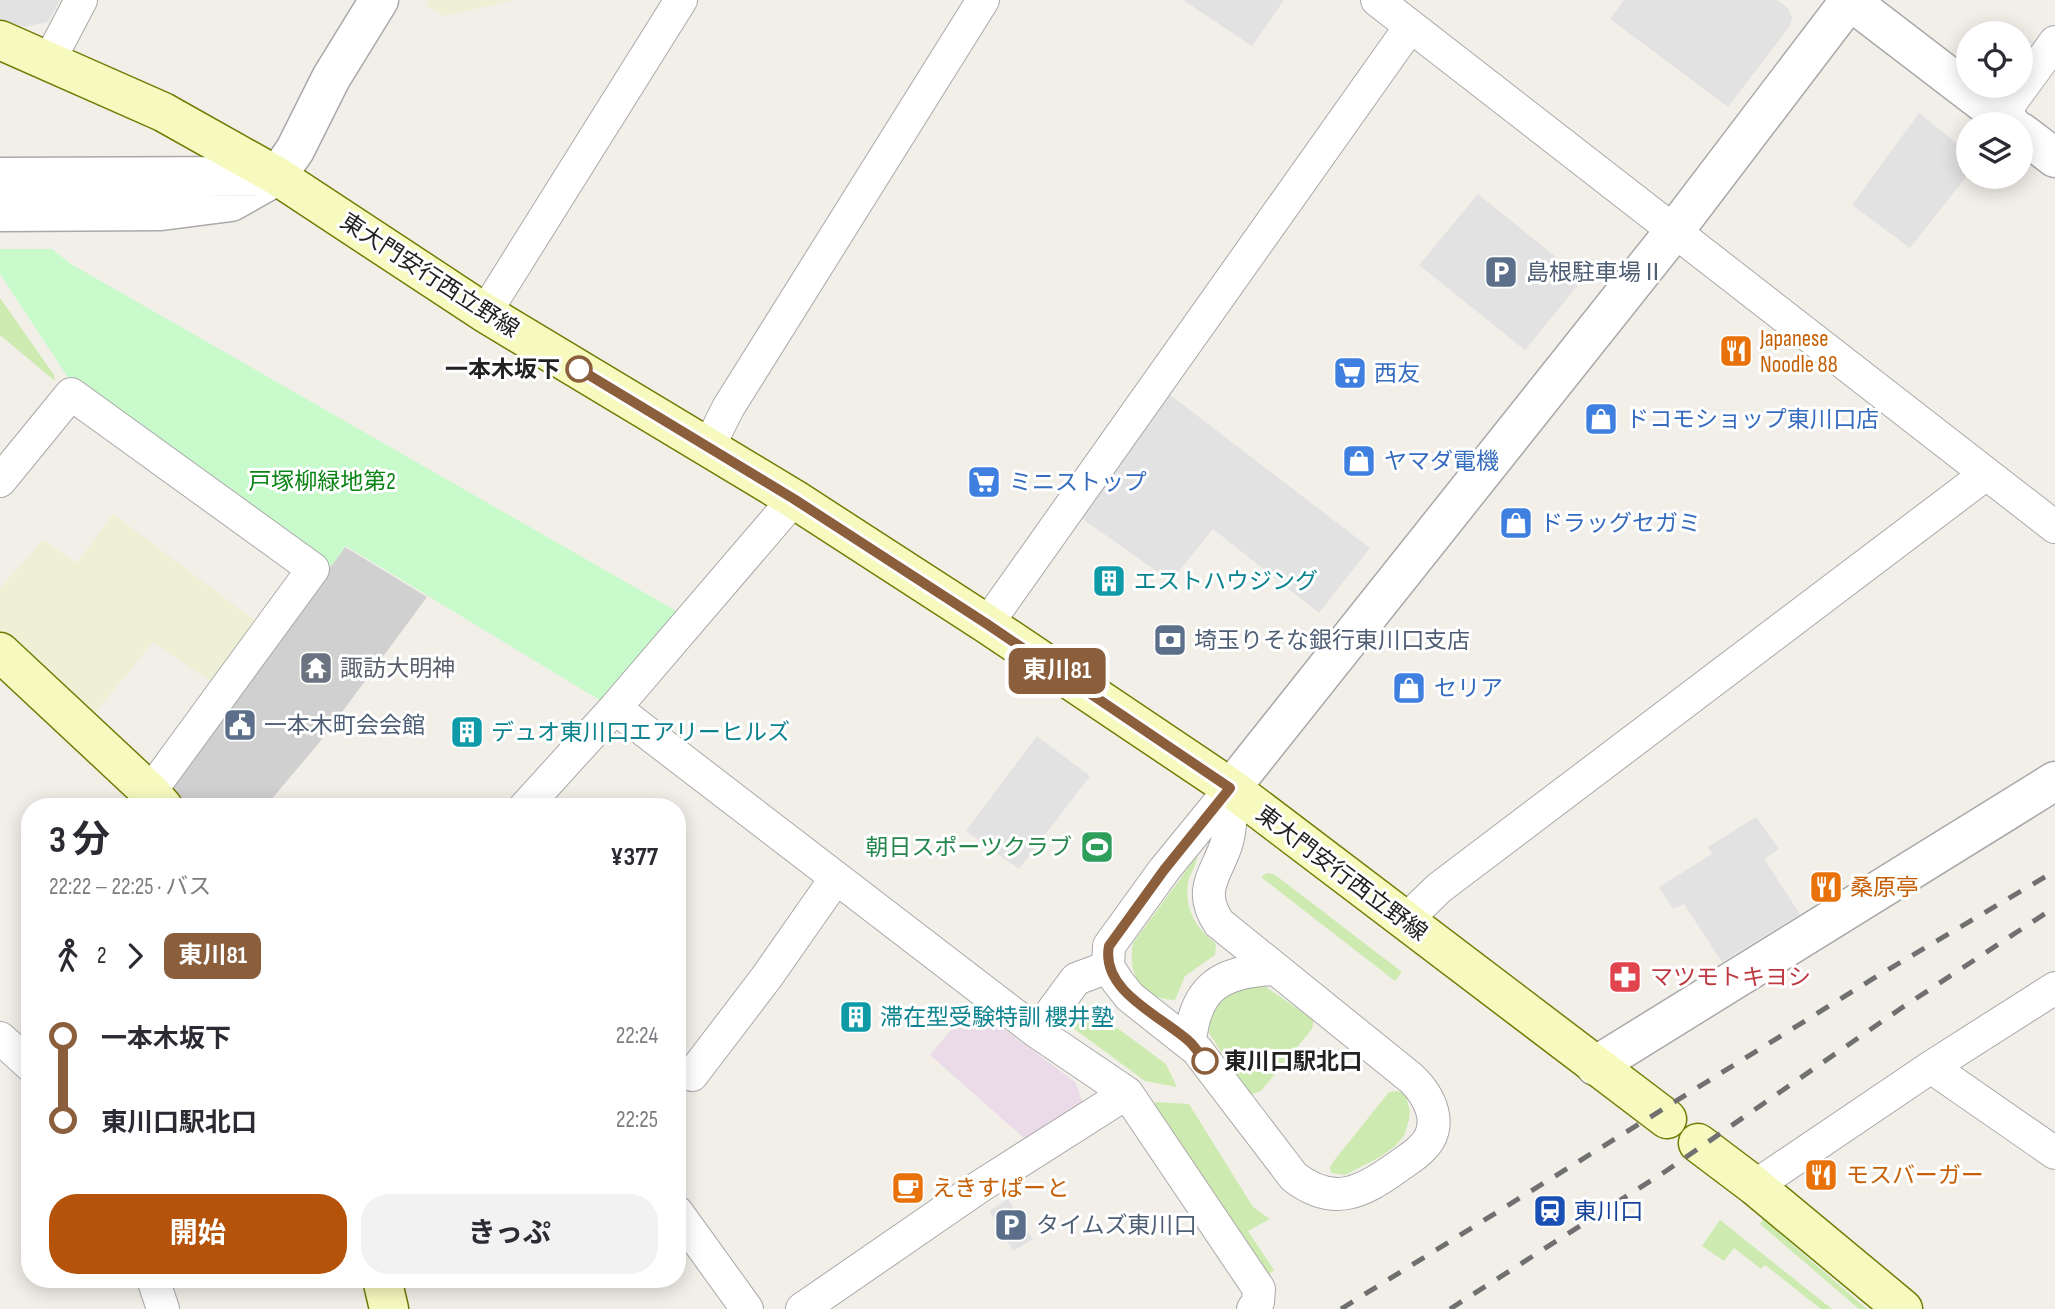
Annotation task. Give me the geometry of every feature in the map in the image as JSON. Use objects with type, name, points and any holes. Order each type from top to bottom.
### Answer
[{"type":"main road","name":"東大門安行西立野線","points":[[0,40],[163,112],[277,176],[485,313],[794,499],[987,624],[1230,788],[1667,1119]]},
{"type":"main road","points":[[0,652],[156,798]]},
{"type":"main road","points":[[1699,1143],[1903,1309]]},
{"type":"main road","points":[[384,1288],[389,1309]]},
{"type":"street","points":[[49,61],[81,0]]},
{"type":"street","points":[[0,212],[161,211],[231,202],[277,176],[295,150],[331,78],[379,0]]},
{"type":"street","points":[[485,313],[681,0]]},
{"type":"street","points":[[708,448],[728,408],[983,0]]},
{"type":"street","points":[[1377,0],[2055,527]]},
{"type":"street","points":[[1230,788],[1226,845],[1211,876],[1208,890],[1212,913],[1219,923],[1411,1078],[1423,1091],[1431,1106],[1434,1123],[1430,1138],[1421,1149],[1363,1189],[1332,1193],[1307,1186],[1289,1172],[1190,1042],[1130,997],[1118,982],[1108,967],[1109,946],[1164,870],[1675,230],[1850,0],[1995,112]]},
{"type":"street","points":[[987,624],[1410,27]]},
{"type":"street","points":[[2017,112],[2055,42]]},
{"type":"street","points":[[2033,141],[2055,158]]},
{"type":"street","points":[[0,177],[46,179],[277,176]]},
{"type":"street","points":[[0,481],[71,394],[313,569],[158,798]]},
{"type":"street","points":[[1405,921],[1438,888],[1986,474]]},
{"type":"street","points":[[533,798],[615,708],[794,499]]},
{"type":"street","points":[[615,708],[1037,1032],[1127,1093],[1259,1289],[1258,1302],[1253,1309]]},
{"type":"street","points":[[1595,1066],[2055,781]]},
{"type":"street","points":[[692,1075],[766,978],[836,878]]},
{"type":"street","points":[[1037,1032],[1076,979],[1108,967]]},
{"type":"street","points":[[1190,1042],[1192,1021],[1198,1005],[1221,981],[1244,972],[1275,969]]},
{"type":"street","points":[[1755,1186],[1931,1067],[2055,988]]},
{"type":"street","points":[[0,1038],[21,1057]]},
{"type":"street","points":[[1931,1067],[2055,1153]]},
{"type":"street","points":[[802,1309],[979,1187],[1127,1093]]},
{"type":"street","points":[[686,1224],[747,1309]]},
{"type":"street","points":[[156,1288],[163,1309]]},
{"type":"shaded area","points":[[0,0],[60,0],[48,22],[24,27],[0,19]]},
{"type":"shaded area","points":[[1183,0],[1284,0],[1252,46]]},
{"type":"shaded area","points":[[1624,0],[1777,0],[1788,8],[1792,17],[1790,26],[1728,107],[1610,19]]},
{"type":"shaded area","points":[[1919,113],[1956,143],[1956,189],[1910,248],[1852,205]]},
{"type":"shaded area","name":"島根駐車場Ⅱ","points":[[1478,194],[1583,279],[1525,350],[1419,265]]},
{"type":"shaded area","points":[[1169,394],[1370,548],[1319,613],[1213,529],[1171,581],[1078,516]]},
{"type":"shaded area","name":"諏訪大明神","points":[[345,547],[427,597],[323,738],[273,798],[174,798],[172,785]]},
{"type":"shaded area","points":[[1037,736],[1090,776],[1019,869],[966,831]]},
{"type":"shaded area","points":[[1756,817],[1779,849],[1764,859],[1800,914],[1722,962],[1684,904],[1673,909],[1659,887],[1712,854],[1708,847]]},
{"type":"shaded area","points":[[972,1005],[1075,1082],[1083,1103],[1025,1139],[930,1055]]},
{"type":"shaded area","name":"タイムズ東川口","points":[[1008,1199],[1033,1239],[1013,1251],[989,1211]]},
{"type":"green space","points":[[429,0],[514,0],[444,16],[426,5]]},
{"type":"green space","name":"戸塚柳緑地第2","points":[[0,249],[52,249],[71,264],[678,612],[601,701],[346,546],[331,566],[67,376],[0,274]]},
{"type":"green space","points":[[0,298],[54,375],[55,381],[0,335]]},
{"type":"green space","points":[[113,514],[258,623],[210,681],[153,642],[87,723],[0,643],[0,588],[43,540],[77,563]]},
{"type":"green space","points":[[1197,856],[1188,882],[1188,901],[1197,924],[1216,944],[1215,955],[1185,976],[1175,1000],[1163,999],[1139,983],[1132,965],[1133,943]]},
{"type":"green space","points":[[1267,873],[1274,874],[1402,972],[1395,981],[1261,877]]},
{"type":"green space","points":[[1247,984],[1266,987],[1314,1020],[1312,1029],[1261,1091],[1249,1095],[1209,1033],[1207,1017],[1229,991]]},
{"type":"green space","points":[[1101,1016],[1166,1064],[1177,1087],[1145,1081],[1073,1028],[1074,1024]]},
{"type":"green space","points":[[1389,1092],[1405,1093],[1410,1111],[1404,1136],[1380,1157],[1345,1175],[1331,1173],[1333,1162]]},
{"type":"green space","points":[[1156,1102],[1189,1104],[1253,1207],[1270,1219],[1248,1231],[1274,1270],[1265,1278],[1153,1105]]},
{"type":"green space","points":[[1763,1219],[1867,1309],[1859,1309],[1760,1224]]},
{"type":"green space","points":[[1720,1220],[1832,1309],[1821,1309],[1765,1265],[1761,1269],[1734,1248],[1724,1261],[1702,1246]]},
{"type":"railway","points":[[1341,1309],[1879,975],[2055,871]]},
{"type":"railway","points":[[1450,1309],[1666,1171],[1900,1009],[2055,907]]},
{"type":"bus line","name":"東川81","points":[[579,369],[794,499],[987,624],[1230,788],[1164,870],[1109,946],[1107,956],[1108,967],[1130,997],[1190,1042],[1205,1061]]},
{"type":"place","name":"島根駐車場Ⅱ","points":[[1501,272]]},
{"type":"place","name":"Japanese Noodle 88","points":[[1736,351]]},
{"type":"place","name":"一本木坂下","points":[[579,369]]},
{"type":"place","name":"西友","points":[[1350,373]]},
{"type":"place","name":"ドコモショップ東川口店","points":[[1601,419]]},
{"type":"place","name":"ヤマダ電機","points":[[1359,461]]},
{"type":"place","name":"ミニストップ","points":[[984,482]]},
{"type":"place","name":"ドラッグセガミ","points":[[1516,523]]},
{"type":"place","name":"エストハウジング","points":[[1109,581]]},
{"type":"place","name":"埼玉りそな銀行東川口支店","points":[[1170,640]]},
{"type":"place","name":"諏訪大明神","points":[[316,668]]},
{"type":"place","name":"セリア","points":[[1409,688]]},
{"type":"place","name":"一本木町会会館","points":[[240,725]]},
{"type":"place","name":"デュオ東川口エアリーヒルズ","points":[[467,732]]},
{"type":"place","name":"朝日スポーツクラブ","points":[[1097,847]]},
{"type":"place","name":"桑原亭","points":[[1826,887]]},
{"type":"place","name":"マツモトキヨシ","points":[[1625,977]]},
{"type":"place","name":"滞在型受験特訓 櫻井塾","points":[[856,1017]]},
{"type":"place","name":"東川口駅北口","points":[[1205,1061]]},
{"type":"place","name":"モスバーガー","points":[[1821,1175]]},
{"type":"place","name":"えきすぱーと","points":[[908,1188]]},
{"type":"place","name":"東川口","points":[[1550,1211]]},
{"type":"place","name":"タイムズ東川口","points":[[1011,1225]]}]
